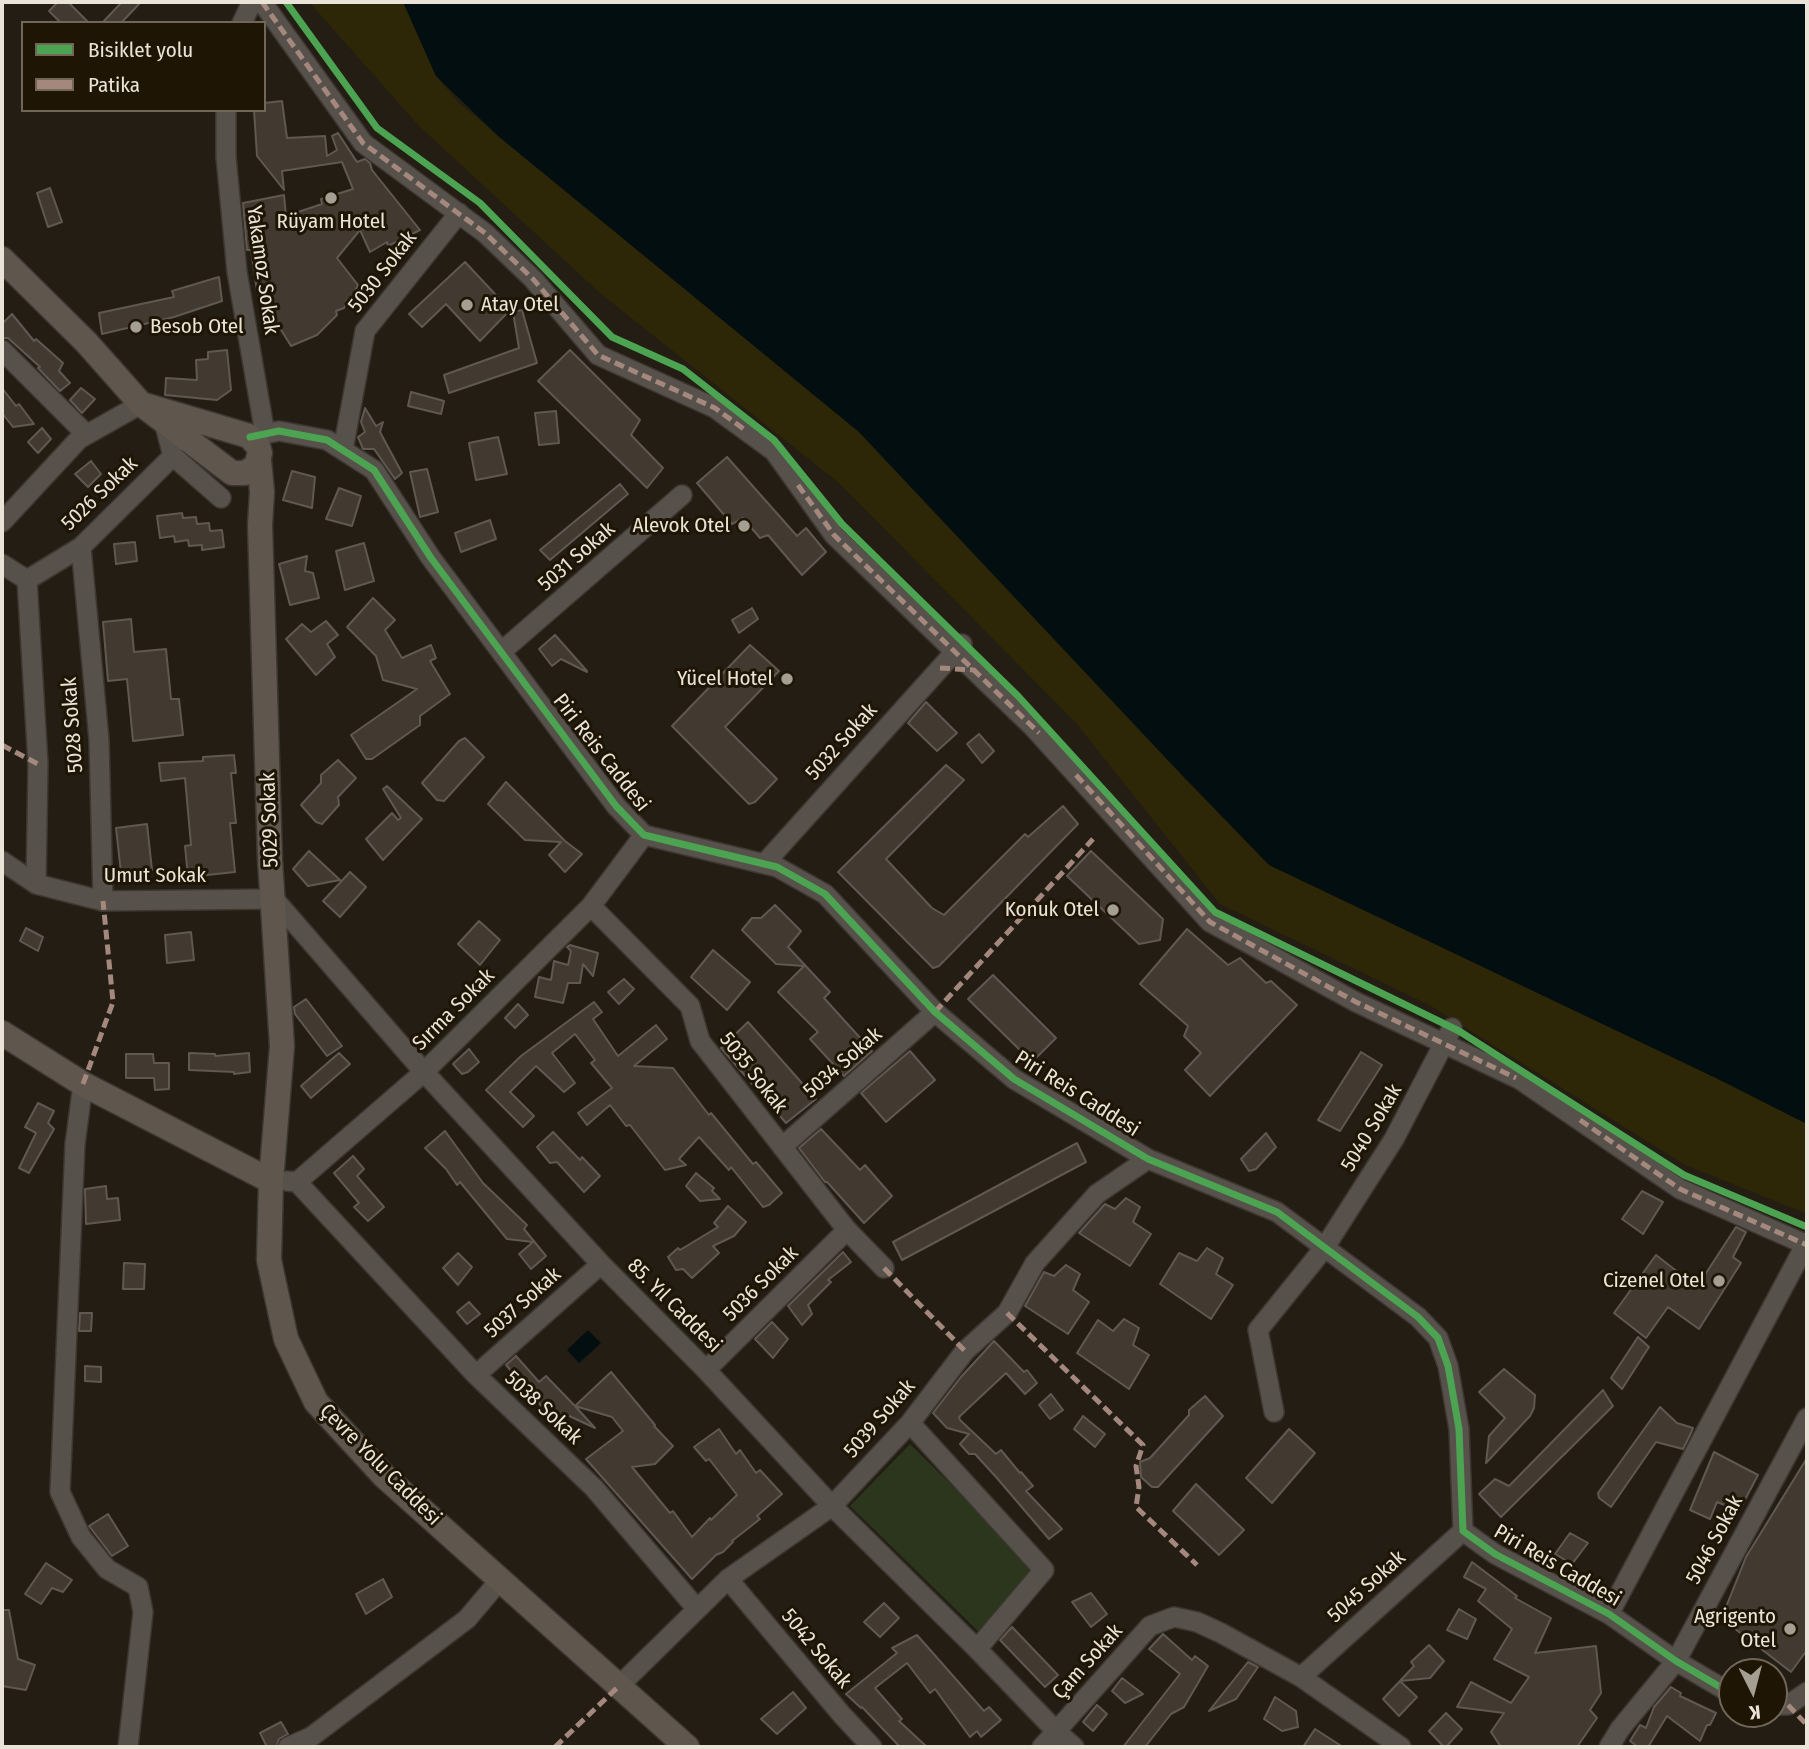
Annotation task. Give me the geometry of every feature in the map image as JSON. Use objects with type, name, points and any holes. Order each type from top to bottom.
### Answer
[{"type":"main road","points":[[2,259],[86,342],[141,404],[229,471],[251,471],[259,441]]},
{"type":"main road","points":[[141,404],[259,441]]},
{"type":"main road","points":[[259,441],[230,436],[221,445],[220,458],[254,508],[260,525]]},
{"type":"main road","name":"5029 Sokak","points":[[259,441],[270,846],[282,1046],[271,1181]]},
{"type":"main road","points":[[2,1033],[83,1084],[271,1181]]},
{"type":"main road","name":"Çevre Yolu Caddesi","points":[[271,1181],[269,1259],[286,1339],[316,1402],[384,1476],[687,1747]]},
{"type":"street","points":[[243,21],[251,2]]},
{"type":"street","points":[[262,2],[363,143],[485,233],[533,279],[598,355],[715,408],[774,451],[834,535],[959,647],[974,670],[1034,729],[1210,922],[1356,1002],[1449,1036],[1519,1079],[1680,1189],[1807,1244],[1609,1615]]},
{"type":"street","name":"Yakamoz Sokak","points":[[226,112],[226,157],[237,272],[259,441]]},
{"type":"street","name":"5030 Sokak","points":[[343,450],[365,331],[459,213]]},
{"type":"street","points":[[2,350],[86,435]]},
{"type":"street","points":[[2,522],[79,439],[141,404]]},
{"type":"street","points":[[164,422],[173,456],[221,498]]},
{"type":"street","name":"Piri Reis Caddesi","points":[[259,441],[327,440],[374,470],[431,558],[616,806],[644,835],[776,867],[825,894],[935,1012],[1014,1079],[1148,1159],[1277,1212],[1418,1317],[1438,1338],[1448,1366],[1459,1429],[1463,1531],[1495,1553],[1609,1615],[1676,1661],[1718,1686]]},
{"type":"street","name":"5026 Sokak","points":[[27,580],[81,547],[173,456]]},
{"type":"street","name":"5031 Sokak","points":[[501,652],[682,495]]},
{"type":"street","name":"5028 Sokak","points":[[81,547],[99,740],[103,901]]},
{"type":"street","points":[[2,564],[27,580],[38,764],[36,884]]},
{"type":"street","name":"5032 Sokak","points":[[764,864],[959,647]]},
{"type":"street","points":[[940,668],[974,670]]},
{"type":"street","name":"Sırma Sokak","points":[[297,1182],[424,1072],[591,906],[644,835]]},
{"type":"street","name":"Umut Sokak","points":[[2,861],[36,884],[103,901],[274,899]]},
{"type":"street","name":"85. Yıl Caddesi","points":[[274,899],[424,1072],[601,1264],[706,1370],[832,1506],[1074,1747]]},
{"type":"street","name":"5035 Sokak","points":[[591,906],[690,1006],[700,1041],[847,1230],[884,1268]]},
{"type":"street","name":"5034 Sokak","points":[[782,1147],[935,1012]]},
{"type":"street","name":"5040 Sokak","points":[[1274,1412],[1258,1330],[1325,1247],[1394,1139],[1449,1036]]},
{"type":"street","points":[[83,1084],[75,1144],[60,1492],[81,1537],[107,1569],[138,1587],[143,1612],[128,1747]]},
{"type":"street","name":"5039 Sokak","points":[[619,1686],[728,1579],[832,1506],[910,1423],[965,1351],[1007,1313],[1035,1263],[1097,1194],[1148,1159]]},
{"type":"street","points":[[271,1181],[297,1182]]},
{"type":"street","name":"5038 Sokak","points":[[297,1182],[476,1376],[594,1488],[696,1609]]},
{"type":"street","name":"5036 Sokak","points":[[706,1370],[847,1230]]},
{"type":"street","name":"5037 Sokak","points":[[476,1376],[601,1264]]},
{"type":"street","name":"5046 Sokak","points":[[1609,1747],[1620,1729],[1676,1661],[1807,1418]]},
{"type":"street","points":[[910,1423],[1044,1570],[977,1649]]},
{"type":"street","name":"5045 Sokak","points":[[1301,1677],[1463,1531]]},
{"type":"street","name":"5042 Sokak","points":[[728,1579],[872,1747]]},
{"type":"street","points":[[288,1747],[310,1737],[467,1619],[500,1580]]},
{"type":"street","name":"Çam Sokak","points":[[1042,1747],[1150,1626],[1174,1617],[1197,1622],[1221,1633],[1301,1677]]},
{"type":"street","points":[[1301,1677],[1401,1747]]},
{"type":"street","points":[[1788,1705],[1807,1692]]},
{"type":"green space","points":[[910,1444],[1039,1571],[979,1632],[850,1506]]},
{"type":"sand","points":[[309,2],[403,2],[436,76],[459,103],[859,432],[1269,865],[1807,1124],[1807,1214],[1685,1165],[1429,1005],[1220,904],[1076,723],[839,483],[601,294],[420,127]]},
{"type":"shaded area","points":[[403,2],[1807,2],[1807,1124],[1269,865],[859,432],[498,136],[436,76]]},
{"type":"shaded area","points":[[588,1330],[601,1343],[579,1363],[567,1350]]},
{"type":"building","points":[[58,2],[68,2],[87,21],[59,21],[49,11]]},
{"type":"building","points":[[122,2],[141,2],[123,21],[104,21]]},
{"type":"building","points":[[282,101],[287,138],[325,136],[327,156],[337,150],[332,136],[338,133],[357,162],[365,159],[370,163],[372,170],[420,230],[388,246],[387,242],[370,252],[360,230],[337,258],[358,285],[351,300],[347,300],[344,308],[336,311],[337,315],[317,335],[291,346],[257,291],[251,250],[247,250],[243,203],[284,195],[286,216],[322,204],[321,199],[353,189],[342,162],[282,171],[284,190],[257,156],[254,112],[266,112],[266,103]]},
{"type":"building","points":[[50,188],[62,222],[48,227],[37,193]]},
{"type":"building","points":[[465,262],[510,310],[480,341],[446,304],[422,327],[409,314]]},
{"type":"building","points":[[219,277],[222,301],[174,317],[102,334],[99,313],[174,297],[172,291]]},
{"type":"building","points":[[522,310],[537,363],[449,393],[444,375],[519,348],[513,312]]},
{"type":"building","points":[[12,314],[34,341],[36,339],[63,363],[59,371],[70,383],[60,391],[38,368],[40,367],[8,338],[2,338],[2,324]]},
{"type":"building","points":[[227,350],[231,390],[217,400],[165,395],[166,378],[197,380],[196,360],[208,359],[208,352]]},
{"type":"building","points":[[570,350],[640,420],[631,435],[663,468],[647,488],[538,381]]},
{"type":"building","points":[[2,388],[34,424],[13,427],[2,413]]},
{"type":"building","points":[[81,388],[95,399],[82,413],[70,400]]},
{"type":"building","points":[[411,392],[444,401],[441,414],[408,406]]},
{"type":"building","points":[[365,408],[376,426],[383,422],[380,432],[402,473],[395,479],[374,449],[363,449],[358,437],[365,432],[361,422]]},
{"type":"building","points":[[556,411],[559,443],[539,445],[535,413]]},
{"type":"building","points":[[42,428],[51,439],[38,453],[28,442]]},
{"type":"building","points":[[498,437],[507,474],[476,480],[469,443]]},
{"type":"building","points":[[727,457],[797,536],[806,528],[826,552],[802,575],[768,535],[760,538],[743,518],[732,524],[697,483]]},
{"type":"building","points":[[91,461],[101,474],[88,487],[75,474]]},
{"type":"building","points":[[427,469],[438,512],[420,517],[410,472]]},
{"type":"building","points":[[292,471],[315,477],[312,508],[283,500]]},
{"type":"building","points":[[620,484],[628,494],[550,560],[540,550]]},
{"type":"building","points":[[339,488],[361,496],[352,526],[326,519]]},
{"type":"building","points":[[182,513],[183,518],[196,517],[197,524],[209,523],[210,531],[222,530],[224,547],[202,550],[202,545],[189,546],[188,540],[175,542],[174,536],[160,538],[157,516]]},
{"type":"building","points":[[490,520],[496,539],[461,552],[455,533]]},
{"type":"building","points":[[135,542],[137,561],[116,564],[114,544]]},
{"type":"building","points":[[364,543],[374,581],[345,590],[336,551]]},
{"type":"building","points":[[307,556],[305,571],[313,573],[319,598],[290,605],[279,564]]},
{"type":"building","points":[[373,598],[395,620],[385,630],[402,658],[431,645],[436,658],[430,661],[450,694],[420,716],[420,725],[372,759],[366,759],[351,735],[417,689],[383,680],[376,656],[347,627]]},
{"type":"building","points":[[752,608],[758,619],[739,633],[732,620]]},
{"type":"building","points":[[131,619],[134,652],[166,649],[171,699],[179,699],[183,735],[133,741],[127,679],[108,681],[103,622]]},
{"type":"building","points":[[326,621],[338,635],[327,644],[335,657],[316,675],[286,639],[302,624],[311,632]]},
{"type":"building","points":[[555,635],[587,672],[561,659],[552,666],[539,649]]},
{"type":"building","points":[[750,645],[779,671],[725,727],[777,779],[755,802],[749,804],[672,726]]},
{"type":"building","points":[[926,702],[957,733],[937,751],[908,723]]},
{"type":"building","points":[[979,734],[994,751],[982,763],[967,744]]},
{"type":"building","points":[[465,738],[484,757],[444,801],[437,800],[422,783],[459,741]]},
{"type":"building","points":[[234,755],[236,773],[231,773],[236,823],[230,823],[235,872],[188,877],[185,846],[191,845],[185,778],[161,781],[159,763],[203,761],[203,757]]},
{"type":"building","points":[[338,760],[356,778],[338,797],[339,805],[322,824],[316,822],[301,805],[321,783],[321,775]]},
{"type":"building","points":[[946,765],[964,780],[886,859],[932,908],[944,915],[1025,834],[1028,837],[1063,806],[1078,824],[939,966],[933,968],[838,872]]},
{"type":"building","points":[[506,782],[565,841],[582,854],[565,872],[549,855],[561,842],[525,840],[488,804]]},
{"type":"building","points":[[387,786],[422,819],[383,860],[366,839],[392,813],[398,820],[401,818],[383,789]]},
{"type":"building","points":[[147,824],[152,870],[121,873],[116,828]]},
{"type":"building","points":[[309,851],[340,880],[308,886],[293,869]]},
{"type":"building","points":[[1091,851],[1163,919],[1160,940],[1139,944],[1067,876]]},
{"type":"building","points":[[350,872],[366,887],[340,917],[323,901]]},
{"type":"building","points":[[775,905],[801,931],[788,947],[830,992],[824,998],[872,1051],[844,1076],[810,1039],[818,1032],[778,992],[804,966],[776,964],[742,930],[752,918],[761,918]]},
{"type":"building","points":[[479,921],[500,940],[480,965],[458,944]]},
{"type":"building","points":[[26,928],[43,937],[38,951],[20,941]]},
{"type":"building","points":[[1187,929],[1228,965],[1240,958],[1266,983],[1271,981],[1297,1005],[1210,1096],[1185,1070],[1201,1053],[1184,1036],[1188,1026],[1140,984]]},
{"type":"building","points":[[191,932],[194,960],[167,963],[165,935]]},
{"type":"building","points":[[570,945],[598,953],[593,976],[583,964],[580,983],[568,983],[563,1003],[535,997],[539,977],[551,980],[554,961],[568,965],[571,951],[567,947]]},
{"type":"building","points":[[713,950],[750,982],[727,1010],[691,977]]},
{"type":"building","points":[[993,975],[1056,1038],[1037,1057],[1030,1060],[968,999]]},
{"type":"building","points":[[624,979],[634,989],[619,1004],[608,992]]},
{"type":"building","points":[[306,999],[342,1046],[327,1056],[295,1014],[294,1007]]},
{"type":"building","points":[[594,1002],[602,1012],[593,1019],[618,1056],[656,1025],[667,1039],[634,1066],[673,1068],[709,1115],[711,1113],[753,1164],[756,1162],[782,1193],[769,1205],[763,1207],[731,1167],[729,1170],[699,1137],[679,1159],[686,1165],[665,1170],[630,1125],[626,1126],[610,1105],[587,1125],[578,1113],[612,1088],[591,1063],[595,1060],[575,1034],[552,1053],[575,1083],[564,1092],[536,1066],[510,1092],[534,1116],[523,1127],[486,1090],[521,1056]]},
{"type":"building","points":[[518,1004],[528,1015],[515,1028],[505,1018]]},
{"type":"building","points":[[748,1022],[816,1099],[786,1123],[721,1048]]},
{"type":"building","points":[[469,1049],[479,1062],[462,1074],[453,1064]]},
{"type":"building","points":[[910,1051],[935,1080],[886,1122],[861,1093]]},
{"type":"building","points":[[1361,1052],[1382,1065],[1340,1131],[1318,1120]]},
{"type":"building","points":[[189,1053],[215,1056],[249,1053],[250,1072],[234,1074],[189,1070]]},
{"type":"building","points":[[339,1053],[350,1064],[311,1098],[301,1086]]},
{"type":"building","points":[[126,1054],[153,1054],[154,1063],[169,1063],[169,1089],[155,1090],[154,1078],[126,1078]]},
{"type":"building","points":[[38,1103],[54,1111],[48,1123],[54,1129],[29,1173],[19,1168],[36,1133],[25,1127]]},
{"type":"building","points":[[821,1129],[860,1170],[865,1165],[892,1196],[864,1223],[825,1182],[799,1148]]},
{"type":"building","points":[[445,1131],[483,1183],[527,1225],[524,1229],[546,1256],[531,1269],[519,1254],[533,1242],[507,1239],[460,1182],[457,1185],[446,1169],[425,1148]]},
{"type":"building","points":[[553,1132],[600,1176],[584,1192],[557,1162],[550,1163],[537,1147]]},
{"type":"building","points":[[1266,1133],[1276,1147],[1256,1169],[1249,1171],[1241,1159]]},
{"type":"building","points":[[1077,1143],[1086,1162],[902,1260],[893,1242]]},
{"type":"building","points":[[353,1156],[364,1169],[357,1176],[384,1207],[368,1221],[354,1207],[359,1203],[334,1173]]},
{"type":"building","points":[[696,1173],[714,1188],[712,1191],[720,1199],[700,1201],[686,1186]]},
{"type":"building","points":[[106,1186],[107,1199],[118,1198],[120,1220],[86,1224],[85,1189]]},
{"type":"building","points":[[1642,1191],[1663,1202],[1643,1234],[1622,1219]]},
{"type":"building","points":[[1126,1198],[1140,1207],[1133,1222],[1151,1234],[1130,1266],[1079,1233],[1105,1204],[1115,1209]]},
{"type":"building","points":[[728,1206],[746,1222],[734,1236],[713,1246],[719,1253],[692,1278],[683,1269],[676,1270],[668,1257],[678,1248],[680,1250],[718,1227],[714,1223]]},
{"type":"building","points":[[1736,1227],[1746,1232],[1733,1257],[1741,1263],[1699,1329],[1668,1307],[1646,1338],[1614,1313],[1656,1255],[1697,1287]]},
{"type":"building","points":[[1207,1248],[1223,1258],[1216,1274],[1233,1285],[1211,1319],[1160,1284],[1179,1253],[1197,1261]]},
{"type":"building","points":[[843,1252],[851,1262],[828,1280],[831,1282],[808,1305],[812,1314],[802,1325],[788,1306]]},
{"type":"building","points":[[458,1253],[472,1267],[458,1285],[443,1268]]},
{"type":"building","points":[[124,1263],[145,1264],[144,1289],[123,1289]]},
{"type":"building","points":[[1066,1265],[1080,1274],[1073,1290],[1089,1302],[1068,1334],[1025,1306],[1044,1272],[1054,1276]]},
{"type":"building","points":[[469,1302],[480,1314],[467,1324],[457,1312]]},
{"type":"building","points":[[80,1313],[92,1313],[91,1331],[79,1331]]},
{"type":"building","points":[[1124,1319],[1139,1328],[1133,1345],[1149,1355],[1129,1389],[1077,1353],[1098,1320],[1113,1331]]},
{"type":"building","points":[[772,1322],[788,1339],[773,1358],[755,1339]]},
{"type":"building","points":[[1638,1337],[1649,1347],[1622,1389],[1611,1378]]},
{"type":"building","points":[[994,1341],[1024,1372],[1027,1370],[1037,1383],[1025,1394],[1006,1373],[959,1417],[996,1454],[1001,1450],[1033,1486],[1026,1491],[1062,1529],[1049,1539],[975,1454],[969,1454],[960,1444],[969,1434],[947,1428],[933,1413]]},
{"type":"building","points":[[516,1356],[539,1382],[546,1376],[595,1428],[567,1415],[558,1421],[550,1416],[506,1365]]},
{"type":"building","points":[[85,1366],[101,1367],[101,1382],[85,1381]]},
{"type":"building","points":[[1504,1369],[1535,1395],[1534,1408],[1530,1416],[1486,1463],[1489,1436],[1505,1418],[1479,1392]]},
{"type":"building","points":[[611,1372],[673,1446],[655,1464],[632,1467],[670,1513],[673,1511],[692,1537],[737,1495],[709,1459],[706,1461],[694,1447],[719,1429],[736,1454],[740,1450],[756,1473],[760,1470],[782,1494],[757,1516],[760,1519],[732,1541],[723,1552],[716,1555],[692,1579],[586,1459],[623,1431],[612,1417],[575,1406]]},
{"type":"building","points":[[1603,1390],[1613,1406],[1501,1517],[1479,1494],[1495,1479],[1509,1486]]},
{"type":"building","points":[[1051,1394],[1063,1410],[1050,1419],[1039,1405]]},
{"type":"building","points":[[1205,1396],[1223,1416],[1158,1487],[1152,1487],[1141,1477],[1140,1462],[1150,1458],[1189,1415],[1189,1410]]},
{"type":"building","points":[[1660,1407],[1677,1423],[1693,1428],[1691,1433],[1683,1449],[1656,1442],[1611,1507],[1599,1498],[1598,1493]]},
{"type":"building","points":[[1083,1416],[1105,1434],[1095,1447],[1074,1429]]},
{"type":"building","points":[[1289,1429],[1315,1453],[1272,1503],[1246,1478]]},
{"type":"building","points":[[1714,1452],[1758,1475],[1739,1511],[1717,1502],[1710,1519],[1690,1510]]},
{"type":"building","points":[[1807,1458],[1807,1650],[1791,1672],[1788,1670],[1788,1658],[1773,1658],[1730,1625],[1726,1607],[1746,1557]]},
{"type":"building","points":[[1196,1484],[1244,1530],[1219,1555],[1173,1511]]},
{"type":"building","points":[[108,1514],[128,1546],[112,1556],[89,1526]]},
{"type":"building","points":[[1570,1533],[1588,1543],[1572,1564],[1555,1554]]},
{"type":"building","points":[[1472,1562],[1517,1596],[1515,1598],[1551,1618],[1535,1653],[1596,1646],[1601,1693],[1590,1710],[1597,1718],[1577,1747],[1501,1747],[1491,1732],[1504,1713],[1457,1707],[1471,1682],[1511,1703],[1529,1677],[1494,1659],[1512,1629],[1478,1601],[1486,1589],[1464,1577]]},
{"type":"building","points":[[46,1563],[72,1580],[63,1592],[52,1588],[41,1604],[25,1594]]},
{"type":"building","points":[[383,1579],[392,1597],[366,1614],[356,1594]]},
{"type":"building","points":[[1091,1593],[1107,1614],[1091,1627],[1072,1602]]},
{"type":"building","points":[[884,1603],[899,1618],[880,1637],[864,1622]]},
{"type":"building","points":[[1459,1609],[1476,1619],[1467,1639],[1447,1630]]},
{"type":"building","points":[[2,1610],[9,1610],[18,1659],[35,1665],[26,1690],[2,1686]]},
{"type":"building","points":[[1012,1627],[1058,1675],[1045,1687],[1000,1640]]},
{"type":"building","points":[[1163,1634],[1192,1660],[1195,1656],[1208,1666],[1184,1707],[1171,1714],[1145,1747],[1123,1747],[1180,1674],[1149,1649]]},
{"type":"building","points":[[917,1635],[984,1711],[989,1707],[1001,1720],[981,1737],[977,1731],[970,1737],[935,1689],[930,1693],[907,1663],[875,1688],[902,1719],[899,1721],[927,1747],[900,1747],[846,1694],[897,1653],[892,1648]]},
{"type":"building","points":[[1429,1645],[1444,1661],[1430,1678],[1400,1681],[1414,1666],[1411,1662]]},
{"type":"building","points":[[1248,1662],[1258,1667],[1236,1699],[1209,1711]]},
{"type":"building","points":[[1122,1678],[1143,1694],[1125,1703],[1112,1691]]},
{"type":"building","points":[[1400,1681],[1417,1697],[1399,1716],[1383,1699]]},
{"type":"building","points":[[1671,1687],[1681,1693],[1680,1696],[1716,1713],[1710,1725],[1707,1725],[1700,1741],[1667,1716],[1648,1747],[1638,1747],[1630,1741],[1640,1725],[1646,1728],[1654,1707]]},
{"type":"building","points":[[793,1692],[806,1708],[777,1734],[761,1719]]},
{"type":"building","points":[[1275,1697],[1296,1711],[1298,1727],[1282,1731],[1264,1719]]},
{"type":"building","points":[[1097,1705],[1107,1714],[1093,1731],[1083,1722]]},
{"type":"building","points":[[1446,1713],[1462,1729],[1444,1747],[1429,1731]]},
{"type":"building","points":[[281,1722],[288,1734],[279,1739],[276,1747],[267,1747],[260,1733]]},
{"type":"building","points":[[1315,1729],[1343,1747],[1303,1747]]},
{"type":"marked path","points":[[262,2],[363,143],[485,233],[533,279],[598,355],[715,408],[745,430]]},
{"type":"marked path","points":[[798,485],[834,535],[1039,733]]},
{"type":"marked path","points":[[940,668],[974,670]]},
{"type":"marked path","points":[[2,745],[38,764]]},
{"type":"marked path","points":[[1076,775],[1210,922],[1356,1002],[1516,1078]]},
{"type":"marked path","points":[[935,1012],[1093,839]]},
{"type":"marked path","points":[[83,1084],[113,1002],[103,901]]},
{"type":"marked path","points":[[1580,1120],[1680,1189],[1807,1245]]},
{"type":"marked path","points":[[884,1268],[965,1351]]},
{"type":"marked path","points":[[1007,1313],[1143,1445],[1136,1466],[1139,1487],[1136,1507],[1197,1565]]},
{"type":"marked path","points":[[555,1747],[619,1686]]},
{"type":"marked path","points":[[1788,1705],[1807,1725]]},
{"type":"cycle path","points":[[286,2],[377,128],[480,203],[612,337],[683,369],[774,440],[842,524],[1018,696],[1215,912],[1459,1031],[1684,1175],[1807,1227]]},
{"type":"cycle path","points":[[250,437],[279,431],[327,440],[374,470],[431,558],[616,806],[644,835],[777,867],[825,894],[935,1012],[1014,1079],[1148,1159],[1277,1212],[1418,1317],[1438,1338],[1448,1366],[1459,1429],[1463,1531],[1495,1554],[1609,1614],[1676,1661],[1718,1686]]},
{"type":"place","name":"Rüyam Hotel","points":[[331,198]]},
{"type":"place","name":"Atay Otel","points":[[467,305]]},
{"type":"place","name":"Besob Otel","points":[[136,327]]},
{"type":"place","name":"Alevok Otel","points":[[744,526]]},
{"type":"place","name":"Yücel Hotel","points":[[787,679]]},
{"type":"place","name":"Konuk Otel","points":[[1113,910]]},
{"type":"place","name":"Cizenel Otel","points":[[1719,1281]]},
{"type":"place","name":"Agrigento Otel","points":[[1790,1629]]}]
